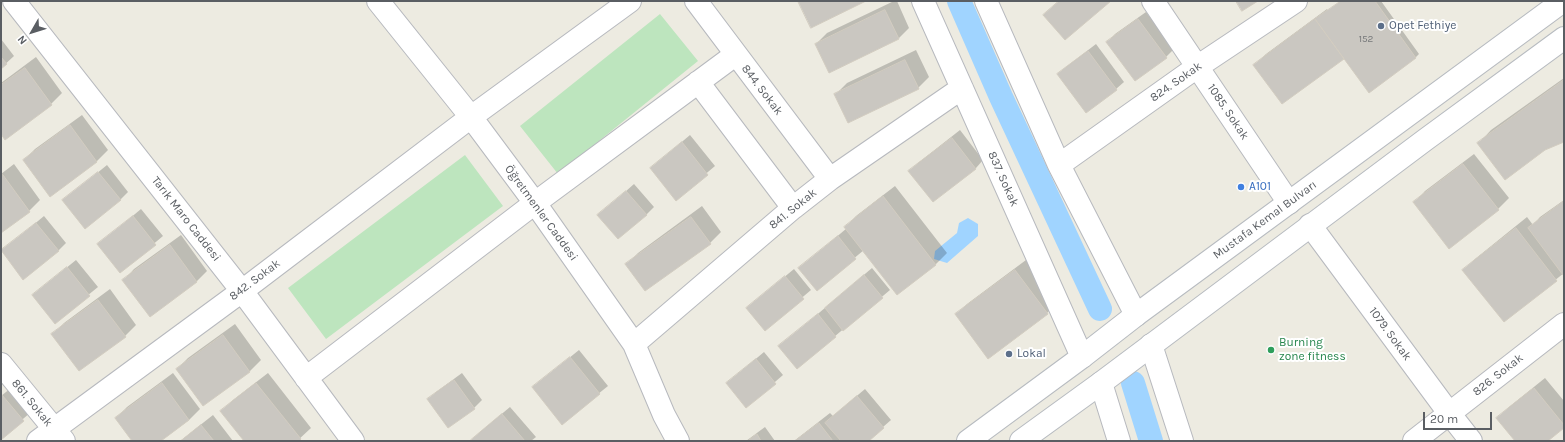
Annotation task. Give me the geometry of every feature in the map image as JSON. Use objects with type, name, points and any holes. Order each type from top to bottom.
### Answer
[{"type":"street","name":"Tarık Maro Caddesi","points":[[14,1],[242,291],[353,441]]},
{"type":"street","name":"Öğretmenler Caddesi","points":[[378,1],[471,117],[535,203],[634,344],[664,415],[678,441]]},
{"type":"street","name":"842. Sokak","points":[[52,437],[471,117],[630,1]]},
{"type":"street","name":"844. Sokak","points":[[696,1],[735,55],[830,179]]},
{"type":"street","name":"837. Sokak","points":[[923,1],[1082,357]]},
{"type":"street","points":[[986,1],[1059,165],[1136,315]]},
{"type":"street","name":"1085. Sokak","points":[[1153,1],[1289,203]]},
{"type":"street","name":"824. Sokak","points":[[1059,165],[1197,67],[1296,1]]},
{"type":"street","name":"Mustafa Kemal Bulvarı","points":[[968,441],[1136,315],[1563,1]]},
{"type":"street","points":[[1021,441],[1564,38]]},
{"type":"street","points":[[306,378],[535,203],[735,55]]},
{"type":"street","points":[[698,82],[793,208]]},
{"type":"street","name":"841. Sokak","points":[[634,344],[793,208],[830,179],[962,88]]},
{"type":"street","name":"1079. Sokak","points":[[1310,226],[1471,441]]},
{"type":"street","name":"826. Sokak","points":[[1414,441],[1564,324]]},
{"type":"street","points":[[1150,345],[1182,441]]},
{"type":"street","name":"861. Sokak","points":[[1,364],[52,437]]},
{"type":"street","points":[[1101,383],[1118,441]]},
{"type":"green space","points":[[660,14],[698,61],[558,174],[520,126]]},
{"type":"green space","points":[[465,155],[503,206],[326,339],[288,288]]},
{"type":"water","points":[[968,218],[978,224],[978,236],[947,263],[934,259],[935,251],[957,233],[959,223]]},
{"type":"building","points":[[798,1],[866,1],[811,28]]},
{"type":"building","points":[[1059,1],[1111,1],[1065,40],[1043,15]]},
{"type":"building","points":[[1236,1],[1258,1],[1242,11]]},
{"type":"building","points":[[1341,1],[1375,1],[1416,58],[1369,93],[1315,19]]},
{"type":"building","points":[[885,10],[899,39],[829,73],[815,44]]},
{"type":"building","points":[[1138,19],[1167,58],[1135,81],[1106,42]]},
{"type":"building","points":[[1315,19],[1344,59],[1282,104],[1253,65]]},
{"type":"building","points":[[1088,51],[1117,90],[1086,113],[1057,74]]},
{"type":"building","points":[[1,57],[7,64],[1,69]]},
{"type":"building","points":[[905,60],[919,89],[848,123],[834,94]]},
{"type":"building","points":[[25,68],[52,105],[5,140],[1,134],[1,85]]},
{"type":"building","points":[[1564,80],[1564,142],[1545,150],[1505,180],[1477,143]]},
{"type":"building","points":[[70,125],[97,162],[50,197],[23,160]]},
{"type":"building","points":[[952,138],[976,169],[933,202],[908,171]]},
{"type":"building","points":[[682,142],[708,175],[676,201],[650,168]]},
{"type":"building","points":[[1463,164],[1499,210],[1449,249],[1413,202]]},
{"type":"building","points":[[98,172],[121,200],[85,229],[62,200]]},
{"type":"building","points":[[3,175],[30,212],[1,233],[1,176]]},
{"type":"building","points":[[626,191],[647,215],[618,239],[597,215]]},
{"type":"building","points":[[883,196],[936,265],[897,295],[844,227]]},
{"type":"building","points":[[1564,201],[1564,274],[1563,275],[1528,228]]},
{"type":"building","points":[[133,216],[156,245],[120,273],[97,244]]},
{"type":"building","points":[[691,217],[711,244],[645,291],[625,264]]},
{"type":"building","points":[[36,223],[59,251],[23,280],[1,250]]},
{"type":"building","points":[[1516,228],[1557,281],[1504,322],[1462,270]]},
{"type":"building","points":[[838,236],[856,259],[817,291],[798,268]]},
{"type":"building","points":[[170,245],[197,282],[150,317],[122,280]]},
{"type":"building","points":[[67,267],[90,296],[55,324],[32,295]]},
{"type":"building","points":[[1015,270],[1048,314],[988,359],[955,314]]},
{"type":"building","points":[[864,275],[883,298],[843,331],[825,308]]},
{"type":"building","points":[[785,276],[804,299],[765,331],[746,308]]},
{"type":"building","points":[[98,300],[126,337],[79,371],[51,334]]},
{"type":"building","points":[[818,314],[836,337],[797,369],[778,346]]},
{"type":"building","points":[[223,335],[250,372],[203,406],[176,369]]},
{"type":"building","points":[[570,357],[600,394],[562,425],[532,387]]},
{"type":"building","points":[[756,359],[776,384],[746,408],[726,383]]},
{"type":"building","points":[[454,380],[475,409],[448,428],[427,399]]},
{"type":"building","points":[[162,383],[189,420],[161,441],[132,441],[115,418]]},
{"type":"building","points":[[256,383],[301,439],[299,441],[244,441],[220,411]]},
{"type":"building","points":[[1534,388],[1564,425],[1564,428],[1548,441],[1515,441],[1496,418]]},
{"type":"building","points":[[2,395],[24,421],[1,440],[1,396]]},
{"type":"building","points":[[857,396],[884,428],[869,441],[841,441],[825,423]]},
{"type":"building","points":[[502,414],[525,441],[471,440]]},
{"type":"building","points":[[819,423],[833,441],[795,441]]},
{"type":"building","points":[[201,425],[214,441],[181,441]]},
{"type":"building","points":[[757,434],[761,441],[748,441]]},
{"type":"waterway","points":[[959,1],[1001,97],[1100,309]]},
{"type":"waterway","points":[[1133,383],[1151,441]]},
{"type":"place","name":"Opet Fethiye","points":[[1381,26]]},
{"type":"place","name":"A101","points":[[1241,187]]},
{"type":"place","name":"Burning zone fitness","points":[[1271,350]]},
{"type":"place","name":"Lokal","points":[[1009,354]]}]
